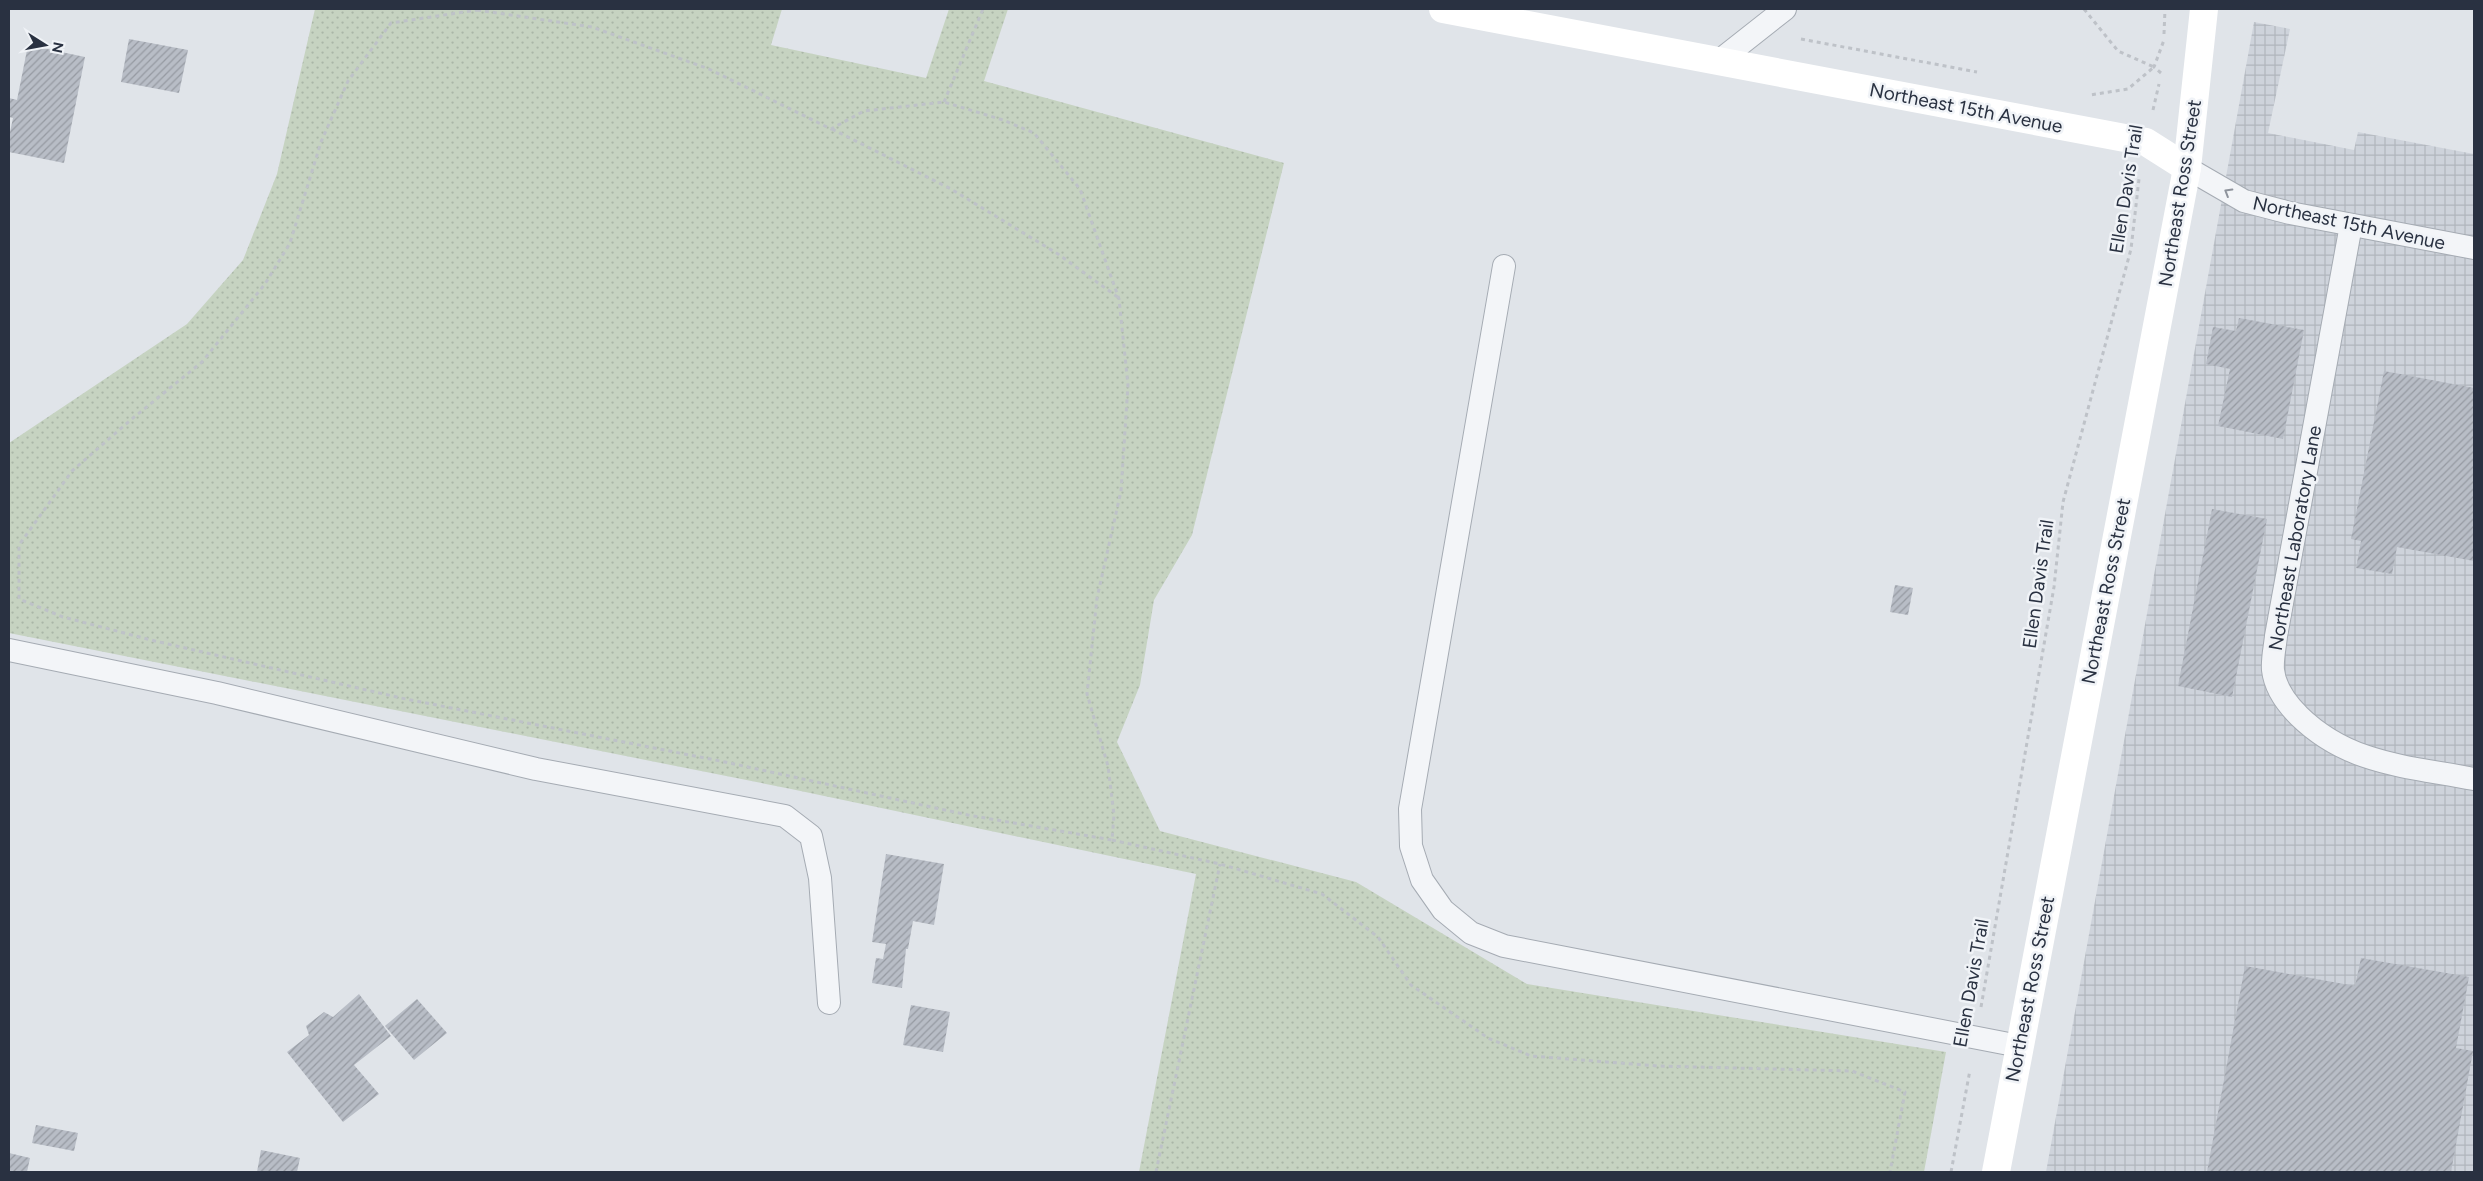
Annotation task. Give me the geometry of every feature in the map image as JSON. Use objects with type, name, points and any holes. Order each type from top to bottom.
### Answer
[{"type":"street","name":"Northeast 15th Avenue","points":[[1443,9],[2146,142],[2187,168]]},
{"type":"street","name":"Northeast Ross Street","points":[[1996,1172],[2187,168],[2204,9]]},
{"type":"lane","points":[[1719,62],[1785,9]]},
{"type":"lane","name":"Northeast 15th Avenue","points":[[2187,168],[2244,201],[2290,213],[2474,248]]},
{"type":"lane","name":"Northeast Laboratory Lane","points":[[2351,225],[2276,636],[2273,671],[2279,692],[2291,708],[2308,724],[2342,748],[2375,760],[2474,779]]},
{"type":"lane","points":[[1504,266],[1410,809],[1411,846],[1422,880],[1442,910],[1471,933],[1504,946],[2019,1046]]},
{"type":"lane","points":[[9,650],[217,692],[536,769],[785,816],[811,836],[820,878],[828,1003]]},
{"type":"path","points":[[944,102],[983,9]]},
{"type":"path","points":[[2084,9],[2118,51],[2154,67],[2128,89],[2085,96]]},
{"type":"path","name":"Ellen Davis Trail","points":[[1951,1172],[2054,587],[2063,502],[2131,249],[2138,209],[2140,170],[2161,72],[2154,67],[2164,37],[2165,9]]},
{"type":"path","points":[[1119,299],[1058,254],[951,189],[709,69],[592,27],[477,10],[392,23],[348,81],[321,142],[290,243],[265,284],[202,362],[72,471],[19,545],[19,599],[63,618],[401,698],[724,762],[968,815],[1112,840],[1220,864],[1322,894],[1378,937],[1411,986],[1488,1038],[1530,1056],[1658,1066],[1852,1071],[1905,1092],[1890,1172]]},
{"type":"path","points":[[1757,31],[1984,74]]},
{"type":"path","points":[[831,129],[864,111],[944,102],[1003,120],[1034,133],[1080,188],[1119,299],[1128,385],[1122,491],[1097,598],[1087,694],[1108,766],[1114,815],[1112,840]]},
{"type":"path","points":[[1156,1172],[1220,864]]},
{"type":"shaded area","points":[[2254,22],[2290,29],[2268,133],[2354,150],[2358,132],[2474,154],[2474,1172],[2046,1172]]},
{"type":"green space","points":[[315,9],[782,9],[771,45],[926,78],[949,9],[1008,9],[984,81],[1284,163],[1192,535],[1154,600],[1140,685],[1117,742],[1160,831],[1356,882],[1527,984],[1946,1052],[1924,1172],[1139,1172],[1196,874],[791,789],[9,633],[9,443],[187,324],[243,260],[277,174]]},
{"type":"building","points":[[129,39],[188,50],[179,93],[121,82]]},
{"type":"building","points":[[28,45],[85,57],[64,163],[9,152],[9,137],[13,118],[9,117],[9,98],[17,100]]},
{"type":"building","points":[[2239,318],[2304,330],[2283,439],[2218,426],[2230,369],[2206,364],[2213,327],[2236,331]]},
{"type":"building","points":[[2384,371],[2474,388],[2474,561],[2397,547],[2392,574],[2356,568],[2361,541],[2351,539]]},
{"type":"building","points":[[2212,509],[2267,519],[2232,697],[2178,686]]},
{"type":"building","points":[[1895,585],[1913,588],[1908,615],[1890,612]]},
{"type":"building","points":[[886,854],[944,864],[934,925],[913,921],[908,949],[906,949],[902,988],[872,983],[876,958],[883,959],[886,944],[872,942]]},
{"type":"building","points":[[2361,958],[2469,977],[2456,1048],[2473,1051],[2451,1172],[2207,1172],[2245,966],[2355,986]]},
{"type":"building","points":[[359,994],[391,1036],[354,1065],[379,1094],[343,1122],[287,1052],[309,1035],[306,1026],[324,1012],[333,1017]]},
{"type":"building","points":[[417,999],[447,1033],[414,1060],[385,1026]]},
{"type":"building","points":[[911,1005],[950,1012],[943,1052],[903,1045]]},
{"type":"building","points":[[36,1125],[78,1133],[74,1151],[32,1143]]},
{"type":"building","points":[[261,1150],[300,1158],[297,1172],[257,1172]]},
{"type":"building","points":[[9,1153],[30,1158],[27,1172],[9,1172]]}]
